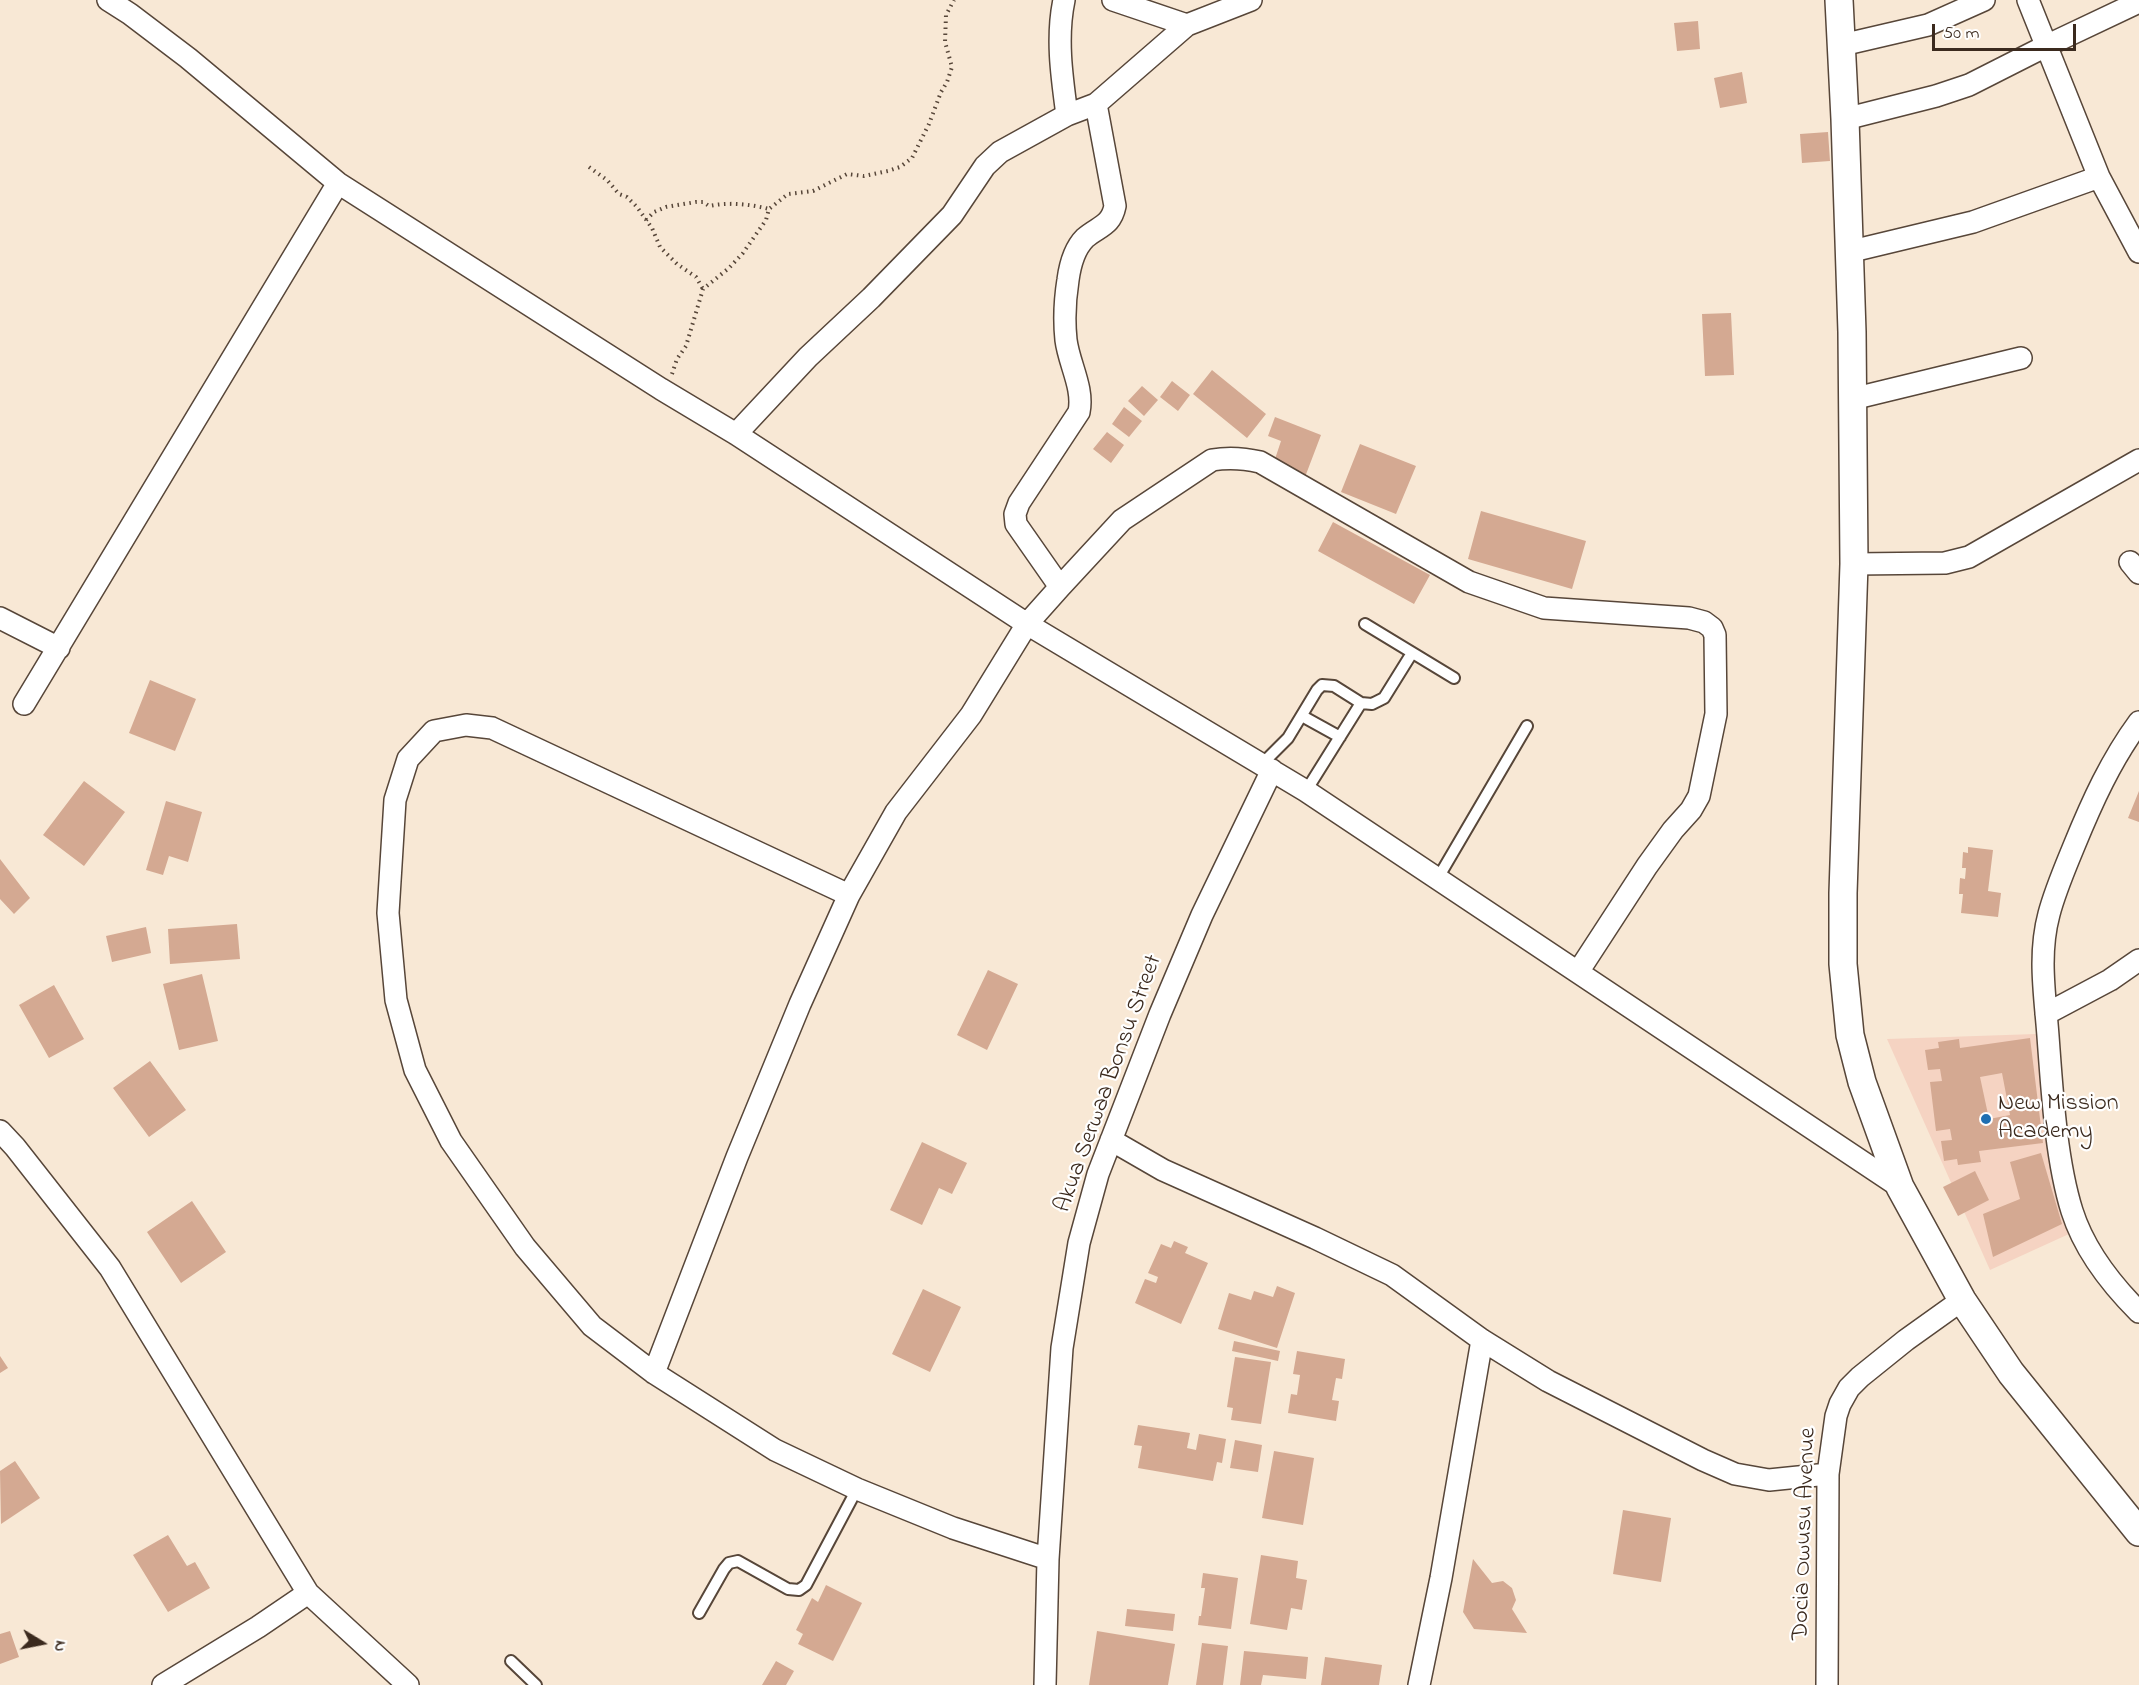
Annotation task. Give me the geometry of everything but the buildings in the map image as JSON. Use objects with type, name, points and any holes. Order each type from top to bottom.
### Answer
[{"type":"street","points":[[108,0],[188,58],[338,183],[661,389],[736,434],[1028,624],[1306,792],[1900,1187]]},
{"type":"street","points":[[1064,0],[1061,11],[1062,71],[1067,115]]},
{"type":"street","points":[[1113,0],[1187,25]]},
{"type":"street","points":[[736,434],[808,357],[872,298],[952,215],[985,166],[1000,152],[1067,115],[1096,104],[1187,25],[1251,0]]},
{"type":"street","points":[[1839,0],[1852,332],[1854,564],[1843,964],[1850,1035],[1877,1127],[1900,1187],[1962,1300],[2011,1373],[2139,1532]]},
{"type":"street","points":[[1842,45],[1928,25],[1984,0]]},
{"type":"street","points":[[2028,0],[2099,177],[2139,252]]},
{"type":"street","points":[[1845,119],[1969,85],[2139,2]]},
{"type":"street","points":[[1060,587],[1016,524],[1015,514],[1019,503],[1079,412],[1081,401],[1066,340],[1066,300],[1071,262],[1084,239],[1111,220],[1115,206],[1096,104]]},
{"type":"street","points":[[1848,252],[1973,222],[2099,177]]},
{"type":"street","points":[[24,704],[338,183]]},
{"type":"street","points":[[1852,399],[2020,358]]},
{"type":"street","points":[[654,1372],[746,1135],[800,1004],[849,895],[896,812],[971,715],[1028,624],[1060,587],[1122,520],[1212,460],[1226,457],[1260,462],[1469,582],[1527,603],[1554,609],[1689,618],[1704,622],[1712,628],[1715,635],[1716,714],[1699,796],[1691,810],[1647,866],[1578,972]]},
{"type":"street","points":[[1854,564],[1945,563],[1969,557],[2139,460]]},
{"type":"street","points":[[0,618],[58,648]]},
{"type":"street","points":[[2139,722],[2118,750],[2098,788],[2057,886],[2042,949],[2051,1078],[2061,1161],[2072,1212],[2098,1262],[2126,1299],[2139,1312]]},
{"type":"street","points":[[849,895],[492,728],[466,725],[434,731],[408,759],[395,800],[388,913],[396,1000],[415,1070],[451,1141],[525,1247],[592,1326],[654,1372],[775,1450],[857,1489],[953,1528],[1048,1559]]},
{"type":"street","name":"Akua Serwaa Bonsu Street","points":[[1045,1685],[1048,1559],[1062,1348],[1079,1243],[1098,1174],[1160,1014],[1267,767]]},
{"type":"street","points":[[2046,1014],[2110,980],[2139,960]]},
{"type":"street","points":[[0,1131],[110,1268],[308,1593],[408,1685]]},
{"type":"street","points":[[1111,1140],[1163,1170],[1392,1275],[1482,1340],[1548,1381],[1675,1447],[1735,1474],[1770,1480],[1828,1474]]},
{"type":"street","name":"Docia Owusu Avenue","points":[[1827,1685],[1828,1474],[1836,1416],[1840,1404],[1849,1388],[1906,1340],[1962,1300]]},
{"type":"street","points":[[1419,1685],[1441,1578],[1482,1340]]},
{"type":"street","points":[[163,1685],[258,1628],[308,1593]]},
{"type":"lane","points":[[1365,624],[1454,678]]},
{"type":"lane","points":[[1267,767],[1288,738],[1317,690],[1326,684],[1334,686],[1361,704],[1372,704],[1384,699],[1412,653]]},
{"type":"lane","points":[[1306,792],[1361,704]]},
{"type":"lane","points":[[1302,716],[1340,737]]},
{"type":"lane","points":[[1438,878],[1527,726]]},
{"type":"lane","points":[[699,1613],[723,1569],[729,1563],[738,1561],[788,1589],[799,1590],[806,1585],[857,1489]]},
{"type":"lane","points":[[511,1661],[536,1685]]},
{"type":"path","points":[[661,389],[672,376],[674,367],[686,346],[703,289],[743,253],[766,220],[769,209],[788,194],[813,191],[847,174],[864,176],[888,171],[900,167],[912,158],[929,124],[952,67],[945,42],[946,15],[954,0]]},
{"type":"path","points":[[588,167],[607,180],[619,194],[627,197],[652,228],[660,247],[677,264],[696,277],[703,289]]},
{"type":"path","points":[[646,220],[654,212],[666,207],[696,202],[703,202],[709,206],[751,204],[769,209]]},
{"type":"shaded area","name":"New Mission Academy","points":[[2036,1034],[2069,1234],[1990,1270],[1887,1039]]},
{"type":"place","name":"New Mission Academy","points":[[1986,1119]]}]
